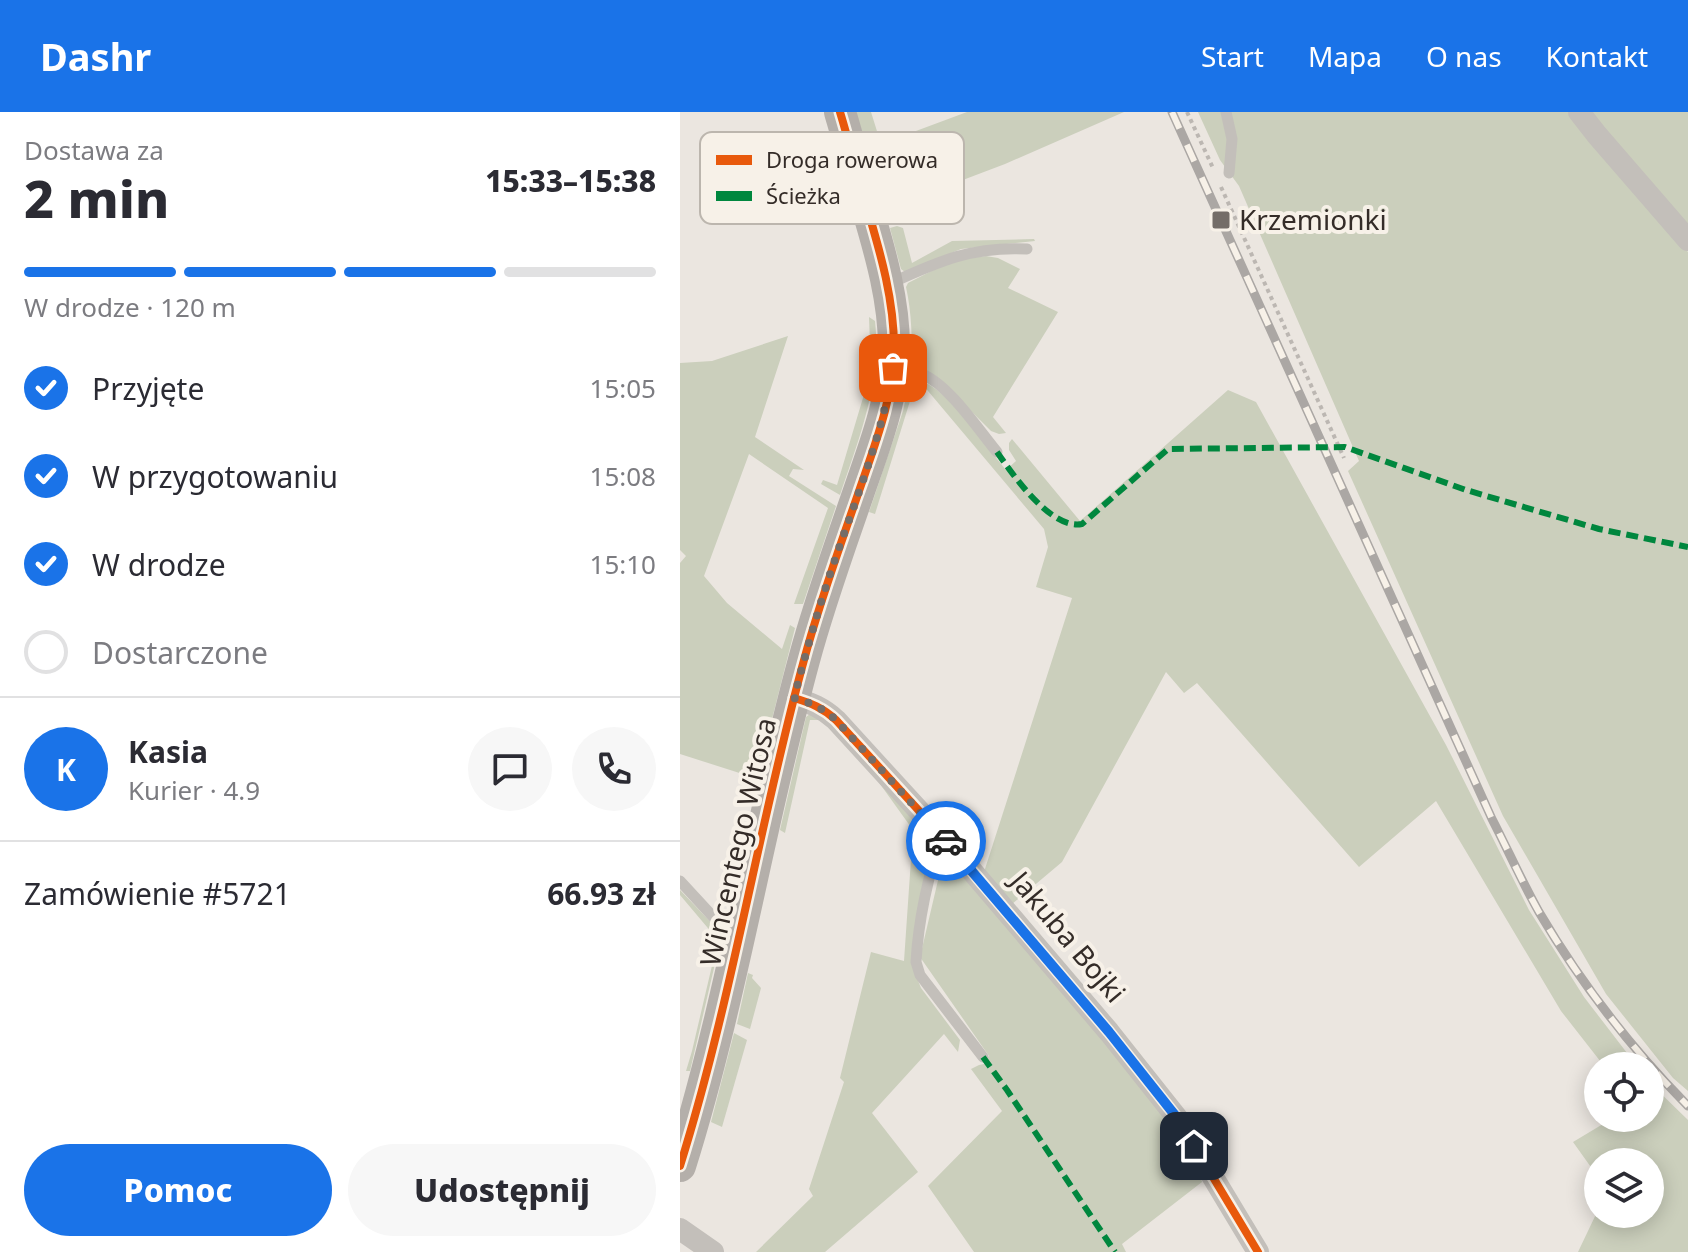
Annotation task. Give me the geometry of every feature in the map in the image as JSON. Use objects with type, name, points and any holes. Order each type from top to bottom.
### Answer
[{"type":"street","name":"Wincentego Witosa","points":[[840,112],[846,132]]},
{"type":"street","points":[[1579,112],[1688,240]]},
{"type":"street","name":"Wincentego Witosa","points":[[680,1166],[699,1104],[812,629],[874,450],[886,404],[893,368],[893,332],[887,285],[872,224]]},
{"type":"street","name":"Jakuba Bojki","points":[[794,698],[813,703],[836,720],[943,837],[1109,1032],[1178,1119],[1258,1252]]},
{"type":"street","points":[[686,1238],[713,1252]]},
{"type":"lane","points":[[1226,112],[1232,139],[1229,173]]},
{"type":"lane","points":[[887,285],[970,252],[1027,249]]},
{"type":"lane","points":[[893,368],[919,373],[936,382],[997,452]]},
{"type":"lane","points":[[943,837],[930,878],[916,962],[920,975],[983,1057]]},
{"type":"lane","points":[[680,881],[716,920],[740,932]]},
{"type":"path","points":[[1187,112],[1213,170]]},
{"type":"path","points":[[1220,184],[1344,458]]},
{"type":"green space","points":[[856,112],[871,112],[877,132],[862,132]]},
{"type":"green space","points":[[967,112],[1124,112],[964,180],[964,132],[913,132]]},
{"type":"green space","points":[[1198,112],[1573,112],[1688,252],[1688,1091],[1664,1067],[1664,1052],[1652,1052],[1606,994],[1503,816],[1348,471],[1359,461],[1239,186],[1220,160]]},
{"type":"green space","points":[[1588,112],[1688,112],[1688,230]]},
{"type":"green space","points":[[890,228],[903,228],[912,263],[952,241],[1035,241],[961,249],[905,272],[901,269]]},
{"type":"green space","points":[[986,256],[998,258],[1020,269],[1008,288],[1058,312],[993,417],[1006,433],[999,434],[991,431],[936,376],[912,368],[911,317],[906,287],[908,283],[953,260]]},
{"type":"green space","points":[[869,317],[875,321],[876,337],[872,390],[840,495],[821,484],[823,480],[837,485],[871,371]]},
{"type":"green space","points":[[788,336],[755,437],[804,470],[793,469],[789,476],[836,506],[803,604],[794,604],[828,508],[749,454],[704,576],[727,603],[782,649],[790,625],[795,628],[754,790],[752,777],[680,754],[680,563],[686,556],[680,550],[680,363],[712,361]]},
{"type":"green space","points":[[910,379],[928,384],[949,400],[1006,470],[1016,461],[1009,450],[1012,439],[1080,521],[1228,390],[1256,402],[1446,745],[1529,910],[1584,997],[1626,1052],[1593,1052],[1561,1011],[1436,801],[1359,867],[1197,683],[1184,693],[1166,672],[1062,862],[1012,904],[984,872],[1072,598],[1036,587],[1048,547],[1044,529],[923,385],[914,388],[875,514],[869,512],[903,411]]},
{"type":"green space","points":[[816,715],[828,722],[925,829],[930,849],[911,963],[921,988],[960,1040],[958,1052],[944,1034],[872,1113],[918,1172],[825,1252],[756,1252],[813,1196],[809,1189],[844,1082],[840,1078],[871,952],[904,961],[913,830],[875,777],[824,720],[810,720],[785,833],[780,830],[806,717]]},
{"type":"green space","points":[[941,852],[945,852],[1023,938],[1195,1157],[1202,1182],[1122,1244],[1126,1252],[974,1252],[928,1186],[1002,1111],[971,1069],[984,1064],[989,1056],[920,957],[939,876]]},
{"type":"green space","points":[[680,890],[720,932],[721,938],[690,1071],[686,1071],[718,940],[680,895]]},
{"type":"green space","points":[[748,973],[753,975],[752,978],[761,988],[750,1029],[737,1024]]},
{"type":"green space","points":[[734,1033],[747,1040],[722,1127],[711,1122]]},
{"type":"green space","points":[[1664,1097],[1688,1120],[1688,1252],[1578,1252],[1589,1228],[1664,1228],[1664,1148],[1584,1148],[1584,1157],[1573,1142],[1590,1132],[1664,1132]]},
{"type":"railway","points":[[1172,112],[1492,819],[1527,889],[1589,989],[1646,1061],[1688,1106]]},
{"type":"marked path","points":[[997,452],[1034,499],[1058,519],[1070,524],[1082,524],[1168,449],[1345,447],[1466,490],[1599,529],[1688,547]]},
{"type":"marked path","points":[[983,1057],[1115,1252]]},
{"type":"cycle path","points":[[840,112],[846,132]]},
{"type":"cycle path","points":[[680,1166],[715,1041],[804,660],[891,385],[894,347],[889,295],[872,224]]},
{"type":"cycle path","points":[[794,698],[816,706],[836,720],[943,837],[1109,1032],[1178,1119],[1258,1252]]},
{"type":"way so far","points":[[893,368],[874,450],[812,629],[794,698],[813,703],[836,720],[946,841]]},
{"type":"place","name":"Krzemionki","points":[[1221,220]]},
{"type":"route","points":[[946,841],[1109,1032],[1178,1119],[1194,1146]]}]
